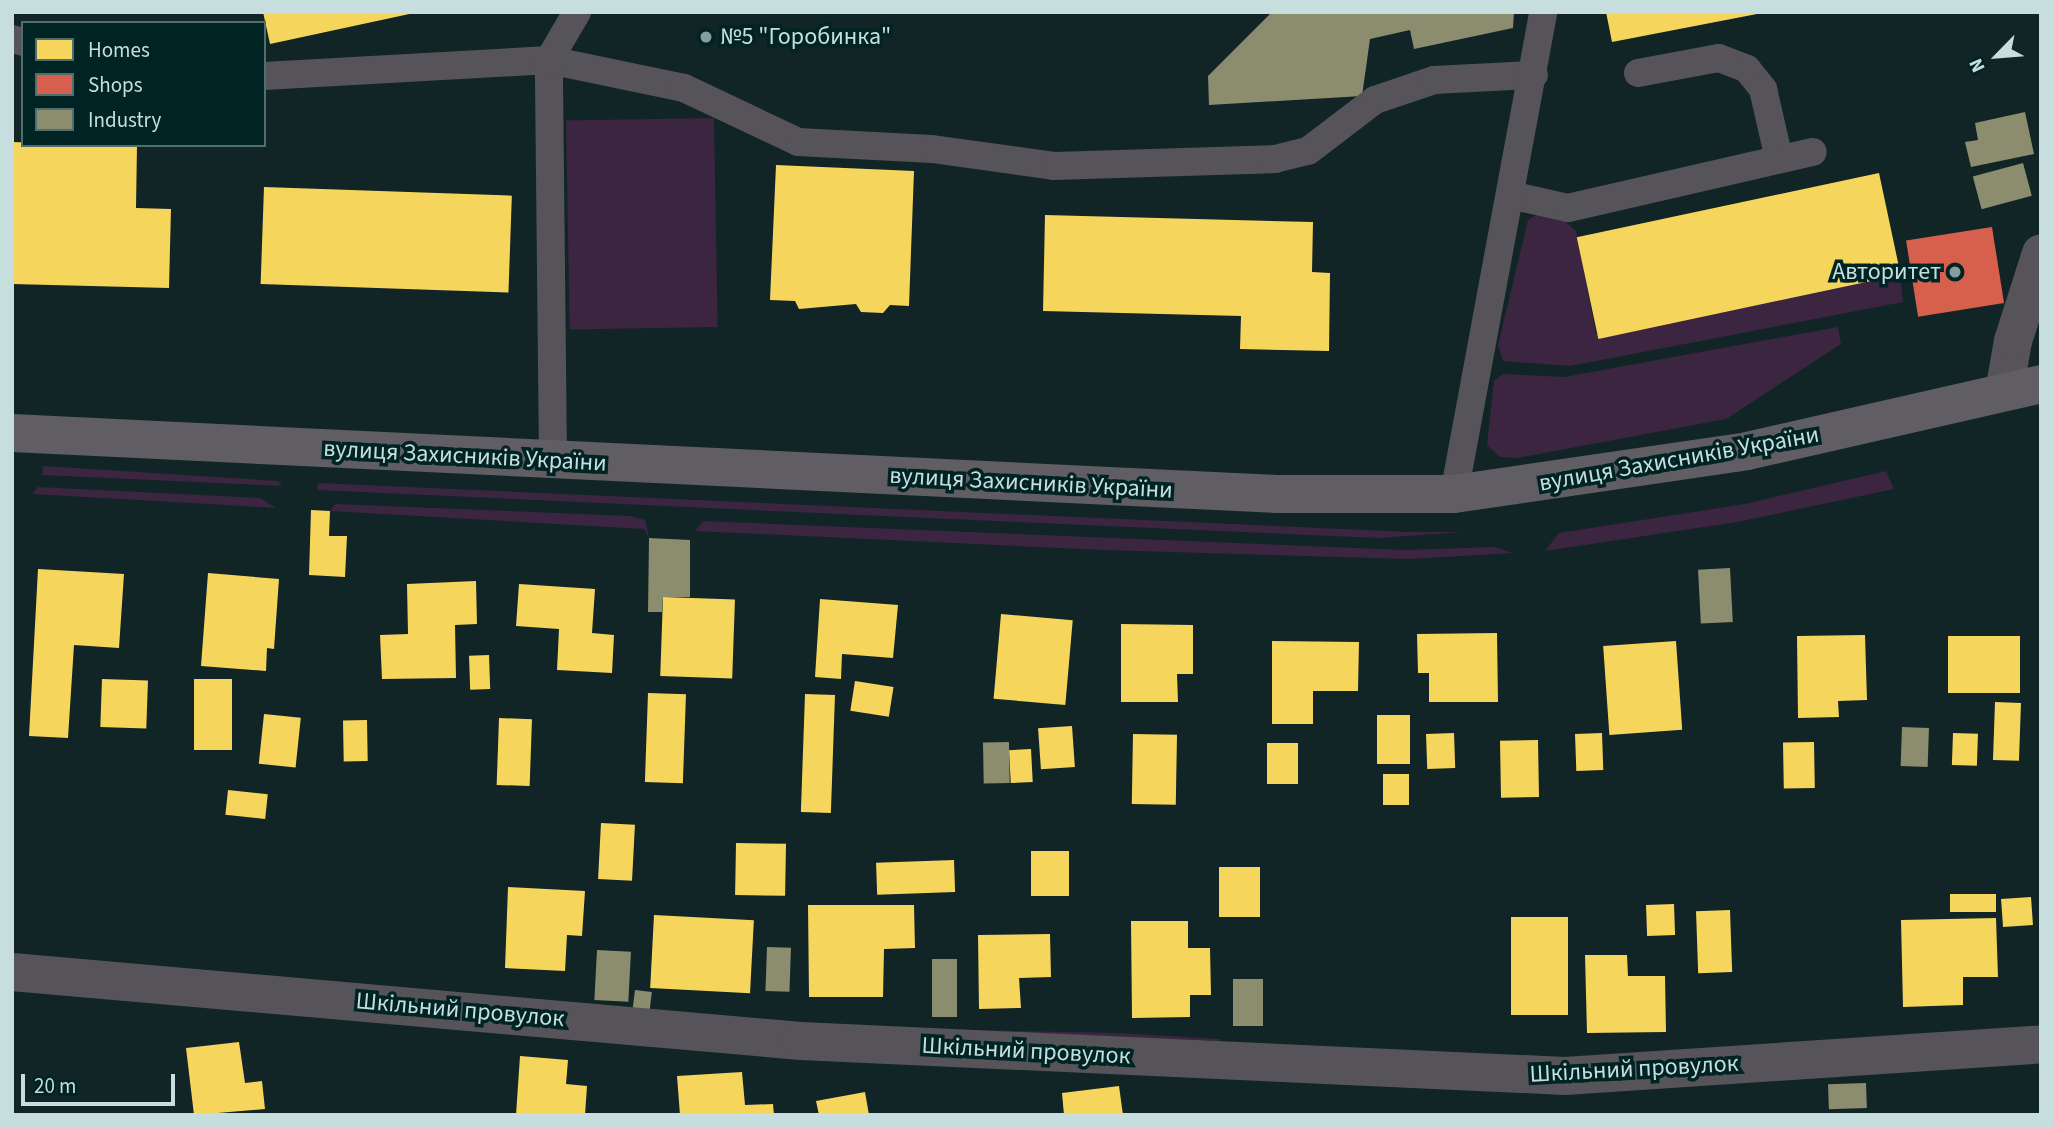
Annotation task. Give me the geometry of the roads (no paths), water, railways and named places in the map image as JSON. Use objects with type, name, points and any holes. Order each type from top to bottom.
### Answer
[{"type":"street","points":[[2004,392],[2012,341],[2041,253]]},
{"type":"street","name":"вулиця Захисників України","points":[[12,433],[1277,494],[1454,494],[1628,473],[2041,384]]},
{"type":"street","name":"Шкільний провулок","points":[[12,972],[801,1041],[1564,1076],[2041,1044]]},
{"type":"lane","points":[[553,461],[549,60],[577,12]]},
{"type":"lane","points":[[1454,494],[1534,75],[1543,12]]},
{"type":"lane","points":[[1638,73],[1718,58],[1747,69],[1763,89],[1779,159]]},
{"type":"lane","points":[[266,76],[549,60],[684,88],[798,142],[932,149],[1054,166],[1275,159],[1308,150],[1375,100],[1434,80],[1534,75]]},
{"type":"lane","points":[[1510,195],[1568,208],[1813,152]]},
{"type":"place","name":"№5 \"Горобинка\"","points":[[706,37]]},
{"type":"place","name":"Авторитет","points":[[1955,272]]}]
